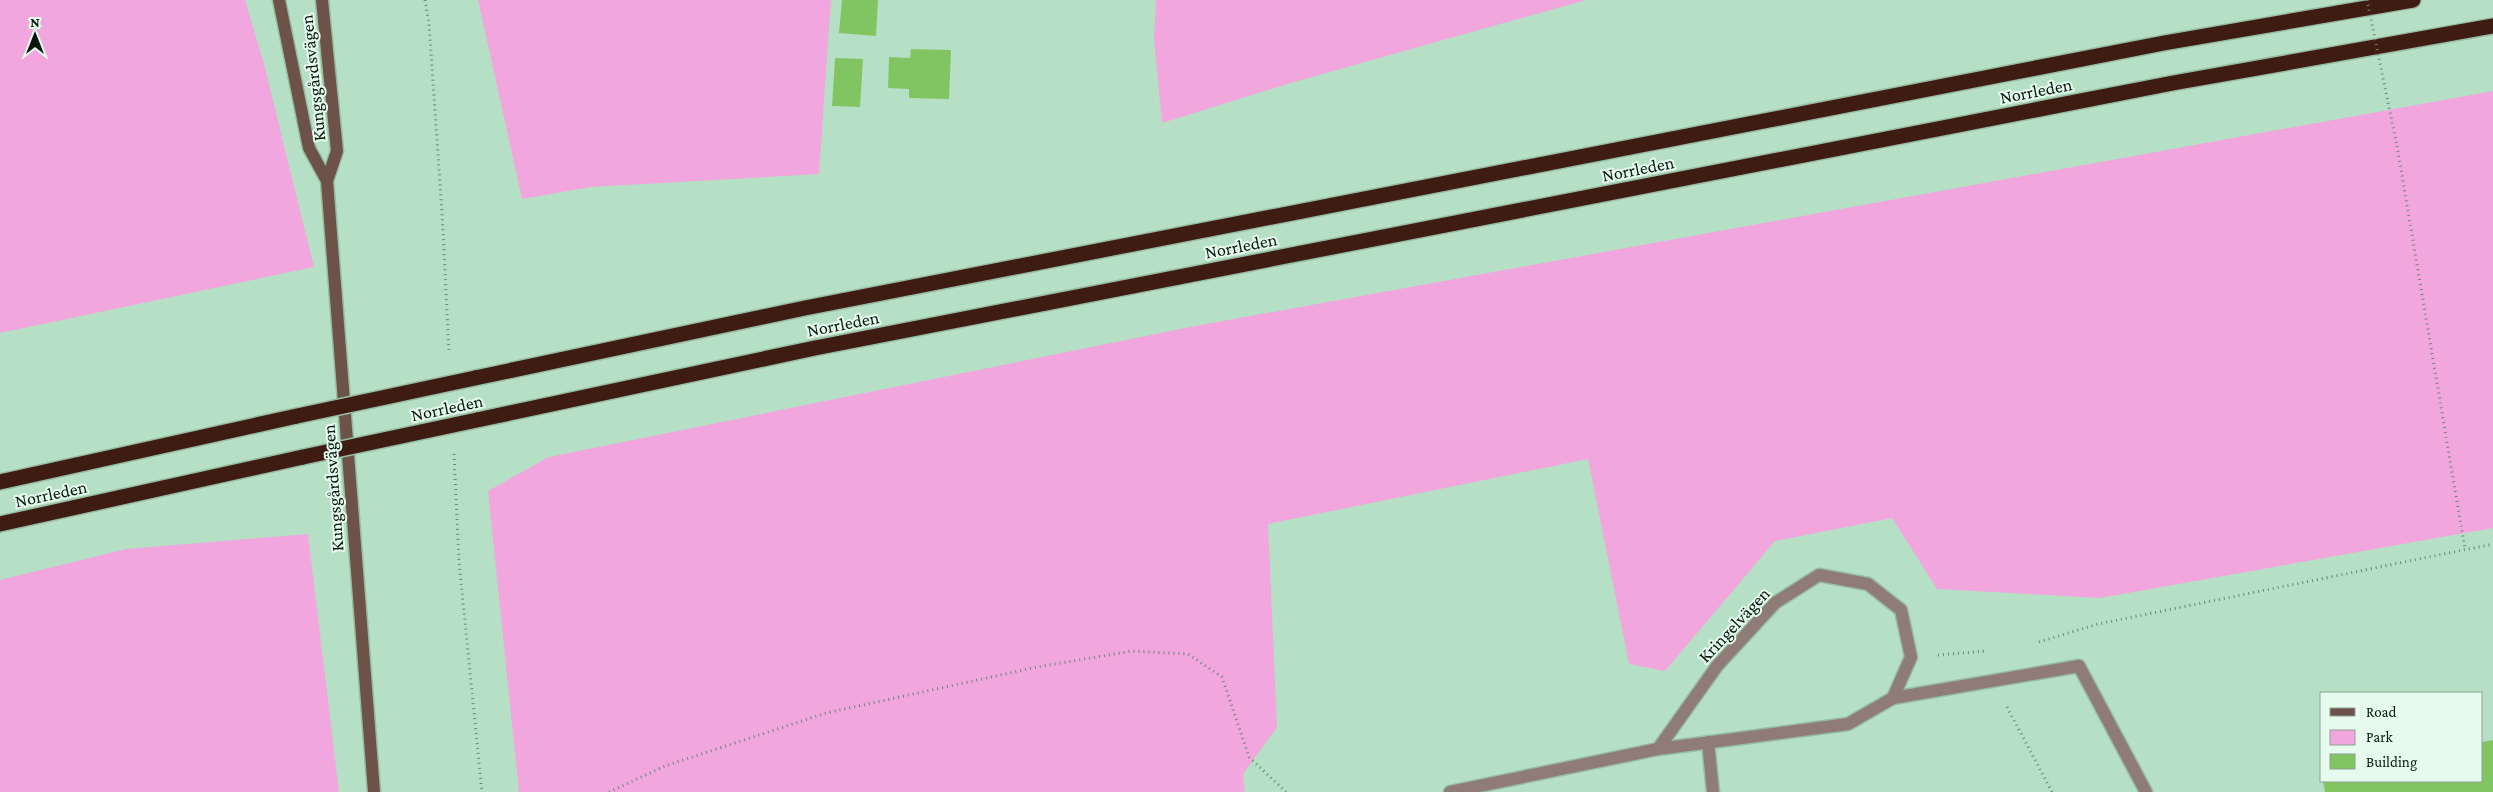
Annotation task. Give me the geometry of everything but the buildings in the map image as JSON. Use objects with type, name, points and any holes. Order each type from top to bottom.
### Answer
[{"type":"highway","name":"Norrleden","points":[[0,482],[297,416],[805,308],[2144,46],[2413,0]]},
{"type":"highway","name":"Norrleden","points":[[0,524],[815,348],[2164,85],[2493,26]]},
{"type":"street","name":"Kungsgårdsvägen","points":[[280,0],[309,148],[327,181]]},
{"type":"street","name":"Kungsgårdsvägen","points":[[322,0],[337,151],[327,181],[374,792]]},
{"type":"street","name":"Kringelvägen","points":[[1658,749],[1717,666],[1776,603],[1818,576],[1868,584],[1901,610],[1911,657]]},
{"type":"street","points":[[1892,698],[1911,657]]},
{"type":"street","points":[[1450,792],[1658,749],[1848,724],[1892,698],[2079,666],[2146,792]]},
{"type":"street","points":[[1708,742],[1713,792]]},
{"type":"path","points":[[2367,0],[2397,146],[2465,549]]},
{"type":"path","points":[[2034,643],[2098,624],[2493,544]]},
{"type":"path","points":[[1911,657],[1996,650]]},
{"type":"path","points":[[609,792],[665,766],[826,713],[1037,667],[1132,651],[1188,654],[1222,677],[1249,757],[1286,792]]},
{"type":"path","points":[[1977,651],[2052,792]]},
{"type":"green space","points":[[0,0],[245,0],[264,64],[314,267],[0,333]]},
{"type":"green space","points":[[478,0],[831,0],[819,174],[591,187],[522,199]]},
{"type":"green space","points":[[1156,0],[1586,0],[1294,82],[1162,123],[1154,40]]},
{"type":"green space","points":[[2493,91],[2493,528],[2100,598],[1937,589],[1892,518],[1775,541],[1665,671],[1629,664],[1588,459],[1268,524],[1277,727],[1243,774],[1245,792],[519,792],[488,491],[549,457],[1195,326]]},
{"type":"green space","points":[[308,534],[339,792],[0,792],[0,580],[126,549]]}]
